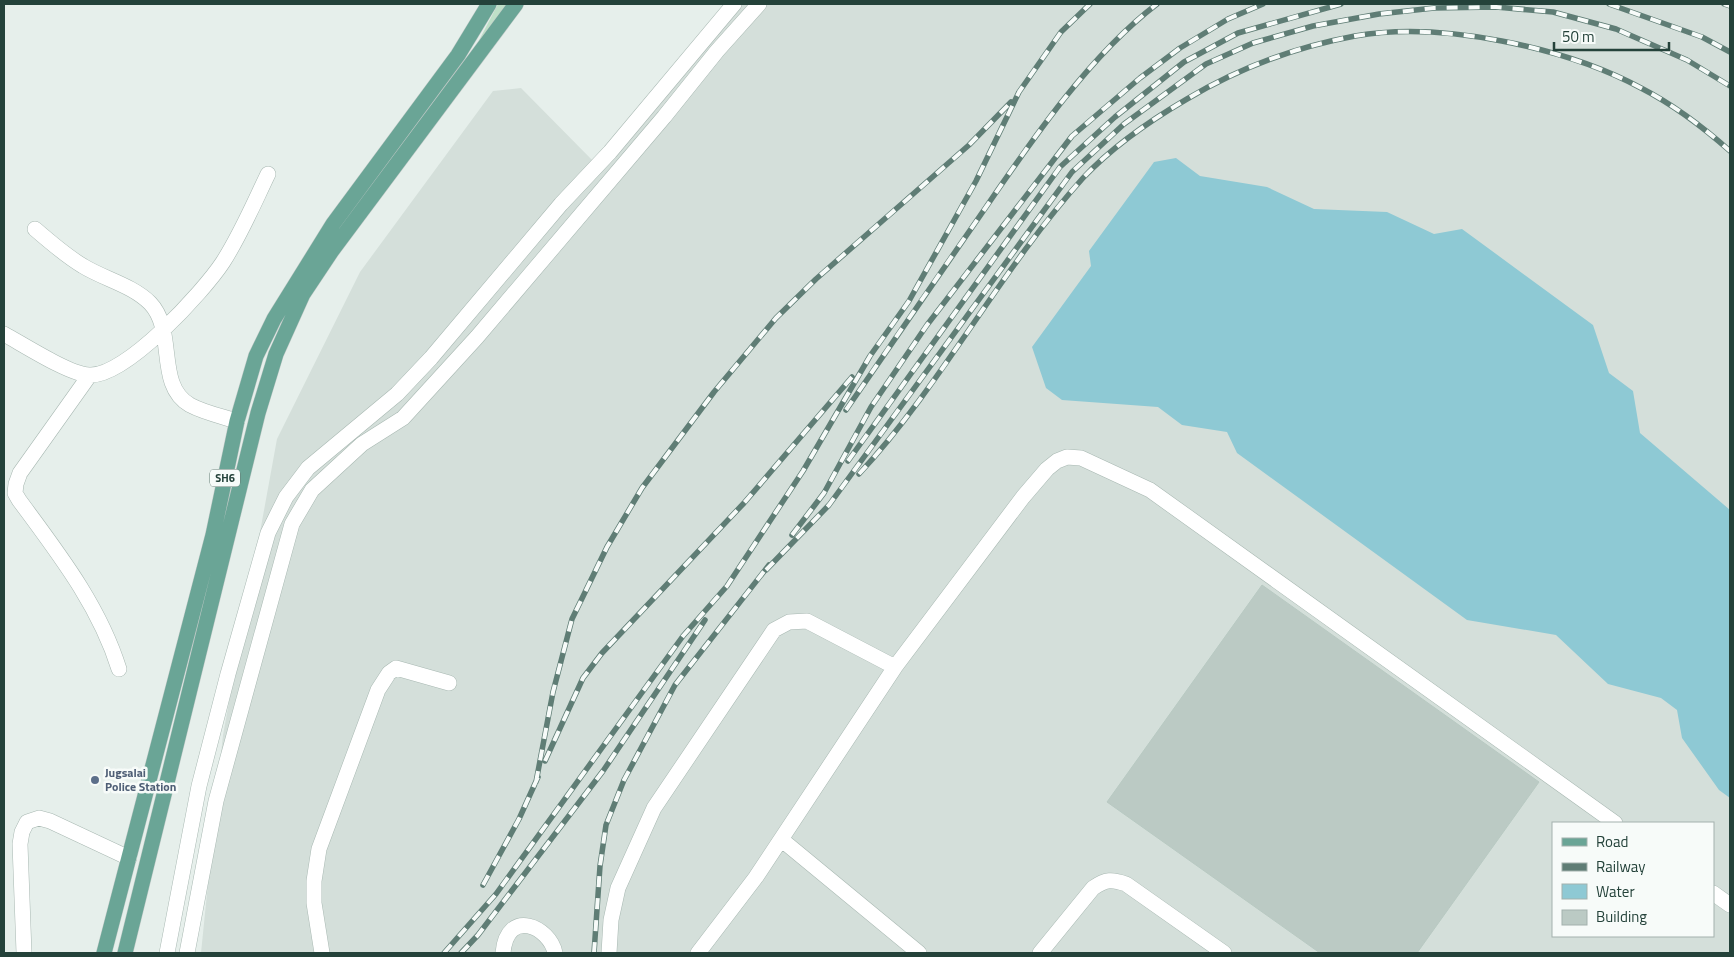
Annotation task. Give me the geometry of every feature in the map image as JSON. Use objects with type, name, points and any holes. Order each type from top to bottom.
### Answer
[{"type":"main road","name":"SH6","points":[[104,953],[213,535],[237,421],[256,356],[296,280],[333,224],[458,55],[489,4]]},
{"type":"main road","name":"SH6","points":[[125,953],[258,413],[276,354],[303,294],[331,252],[516,4]]},
{"type":"street","points":[[167,953],[199,786],[255,574],[268,533],[286,497],[308,468],[397,394],[431,358],[561,204],[610,152],[734,4]]},
{"type":"street","points":[[187,953],[216,801],[292,524],[302,503],[325,477],[362,444],[403,418],[477,337],[664,117],[717,51],[759,4]]},
{"type":"street","points":[[4,334],[75,372],[89,376],[103,374],[116,368],[164,329],[200,291],[222,262],[268,174]]},
{"type":"street","points":[[35,229],[84,267],[137,293],[148,301],[157,311],[164,329],[168,369],[172,384],[180,396],[189,404],[206,412],[237,421]]},
{"type":"street","points":[[89,376],[20,473],[15,492],[70,569],[110,640],[119,669]]},
{"type":"street","points":[[698,953],[782,840],[895,667],[1023,497],[1047,469],[1057,461],[1067,457],[1081,458],[1150,490],[1614,822]]},
{"type":"street","points":[[308,468],[325,477]]},
{"type":"street","points":[[609,953],[611,920],[618,888],[654,808],[774,630],[788,622],[807,621],[895,667]]},
{"type":"street","points":[[322,953],[314,896],[314,881],[319,849],[378,690],[389,673],[396,668],[449,684]]},
{"type":"street","points":[[24,953],[20,844],[22,832],[27,822],[39,818],[50,821],[129,858]]},
{"type":"street","points":[[782,840],[919,953]]},
{"type":"street","points":[[1040,953],[1093,888],[1103,881],[1113,879],[1126,884],[1224,953]]},
{"type":"street","points":[[1714,894],[1730,906]]},
{"type":"street","points":[[503,953],[505,937],[511,929],[521,925],[535,928],[553,946],[555,953]]},
{"type":"shaded area","points":[[726,4],[1730,4],[1730,953],[201,953],[223,735],[277,439],[360,272],[493,91],[521,88],[596,164]]},
{"type":"green space","points":[[498,4],[507,4],[475,48]]},
{"type":"water","points":[[1176,158],[1200,176],[1267,187],[1314,209],[1387,212],[1434,234],[1462,229],[1593,325],[1609,373],[1633,391],[1640,433],[1730,510],[1730,798],[1719,790],[1682,738],[1677,710],[1661,698],[1608,684],[1556,635],[1467,620],[1237,453],[1227,432],[1182,425],[1158,407],[1062,400],[1046,388],[1032,347],[1091,266],[1089,251],[1154,162]]},
{"type":"building","points":[[1262,585],[1539,782],[1417,953],[1320,953],[1107,802]]},
{"type":"railway","points":[[444,953],[496,894],[683,636],[727,586],[803,471],[870,356],[909,301],[976,181],[1019,92],[1061,32],[1090,4]]},
{"type":"railway","points":[[846,410],[1002,183],[1063,100],[1108,48],[1157,4]]},
{"type":"railway","points":[[792,535],[824,493],[871,407],[927,325],[1072,136],[1140,78],[1180,48],[1228,19],[1263,4]]},
{"type":"railway","points":[[848,461],[1060,167],[1115,117],[1184,62],[1238,33],[1341,4]]},
{"type":"railway","points":[[1609,4],[1702,37],[1730,52]]},
{"type":"railway","points":[[1724,4],[1730,6]]},
{"type":"railway","points":[[766,570],[829,505],[1072,172],[1124,124],[1206,64],[1253,43],[1313,26],[1379,14],[1434,8],[1496,7],[1553,12],[1616,29],[1687,60],[1730,86]]},
{"type":"railway","points":[[859,474],[918,402],[1025,250],[1083,178],[1119,145],[1160,116],[1207,88],[1268,60],[1311,46],[1355,36],[1389,32],[1463,35],[1502,41],[1576,60],[1610,73],[1665,102],[1688,117],[1730,151]]},
{"type":"railway","points":[[536,782],[553,692],[572,619],[607,547],[642,488],[714,392],[776,318],[816,279],[969,145],[1011,102]]},
{"type":"railway","points":[[545,761],[583,678],[602,653],[744,503],[852,377]]},
{"type":"railway","points":[[594,953],[600,866],[606,825],[624,780],[675,685],[769,565]]},
{"type":"railway","points":[[461,953],[478,935],[603,771],[705,620]]},
{"type":"railway","points":[[483,885],[519,819],[538,777]]},
{"type":"place","name":"Jugsalai Police Station","points":[[95,780]]}]
